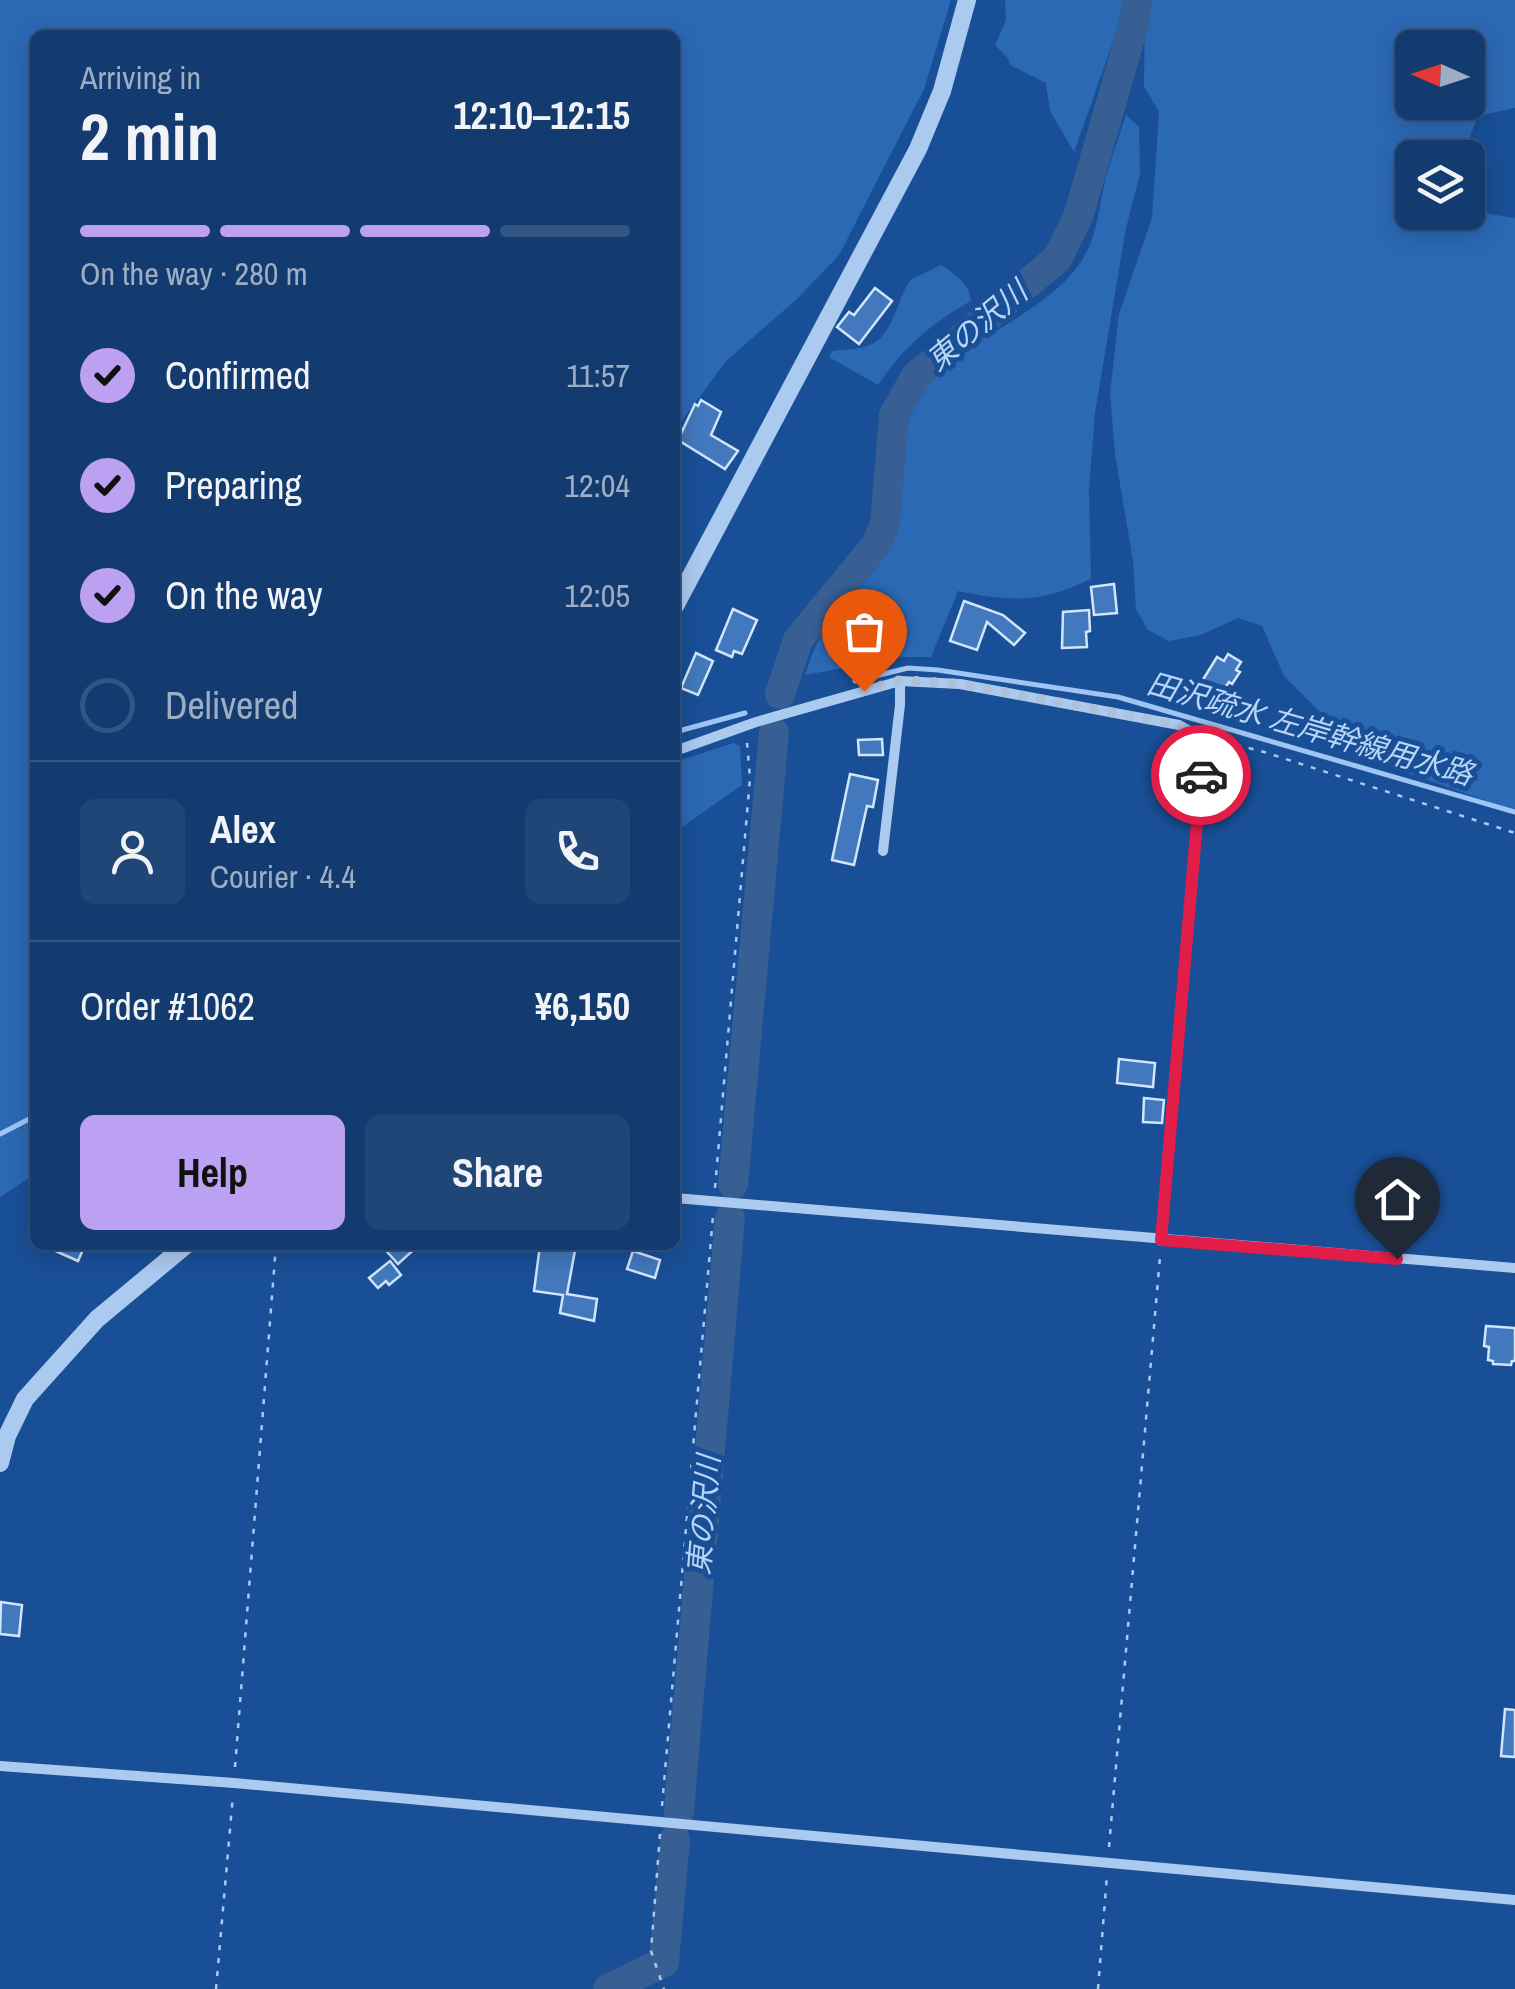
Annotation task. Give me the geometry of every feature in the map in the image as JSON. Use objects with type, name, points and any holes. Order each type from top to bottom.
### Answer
[{"type":"street","points":[[680,597],[918,149],[942,91],[967,0]]},
{"type":"street","points":[[883,851],[900,680]]},
{"type":"street","points":[[680,749],[900,680],[960,684],[1179,725],[1195,734],[1202,770],[1161,1240]]},
{"type":"street","points":[[680,1198],[1515,1268]]},
{"type":"street","points":[[0,1463],[7,1436],[25,1399],[98,1320],[180,1250]]},
{"type":"street","points":[[0,1766],[234,1783],[1515,1900]]},
{"type":"path","points":[[664,1989],[651,1950],[750,778],[746,726]]},
{"type":"path","points":[[1195,734],[1264,752],[1515,833]]},
{"type":"path","points":[[1098,1989],[1161,1240]]},
{"type":"path","points":[[216,1989],[276,1250]]},
{"type":"shaded area","points":[[0,0],[951,0],[924,89],[839,255],[797,299],[726,361],[680,423],[680,30],[30,30],[30,1177],[0,1197]]},
{"type":"shaded area","points":[[1005,0],[1125,0],[1074,152],[1050,111],[1046,83],[1010,65],[995,45],[1006,20]]},
{"type":"shaded area","points":[[1145,0],[1515,0],[1515,108],[1485,114],[1485,30],[1395,30],[1395,120],[1476,120],[1469,140],[1395,140],[1395,230],[1485,230],[1485,213],[1515,218],[1515,811],[1400,770],[1332,724],[1284,676],[1262,626],[1238,618],[1201,635],[1169,641],[1148,630],[1136,609],[1110,393],[1119,314],[1152,218],[1159,112],[1144,86]]},
{"type":"shaded area","points":[[1126,115],[1139,127],[1140,174],[1126,228],[1095,413],[1089,490],[1091,579],[1057,593],[1026,598],[958,591],[931,657],[902,657],[805,675],[819,640],[876,568],[891,542],[900,506],[904,429],[919,394],[954,359],[1047,297],[1082,260],[1095,228]]},
{"type":"shaded area","points":[[941,265],[965,285],[971,301],[919,337],[878,385],[829,357],[832,351],[861,348],[875,342],[888,328],[910,280]]},
{"type":"shaded area","points":[[733,743],[740,746],[742,785],[680,828],[680,760]]},
{"type":"building","points":[[875,288],[892,301],[859,344],[837,327],[849,312],[854,315]]},
{"type":"building","points":[[701,400],[721,412],[711,435],[738,451],[725,469],[680,441],[695,404],[698,406]]},
{"type":"building","points":[[1114,584],[1117,613],[1094,615],[1091,587]]},
{"type":"building","points":[[964,601],[1003,615],[1025,633],[1014,645],[987,622],[977,650],[950,641]]},
{"type":"building","points":[[733,609],[757,620],[742,654],[734,651],[732,657],[716,650]]},
{"type":"building","points":[[1089,610],[1087,647],[1062,648],[1063,612]]},
{"type":"building","points":[[696,653],[713,661],[698,695],[681,688]]},
{"type":"building","points":[[1228,654],[1241,662],[1236,670],[1240,672],[1213,706],[1194,694],[1217,657],[1224,661]]},
{"type":"building","points":[[882,739],[883,755],[859,755],[858,740]]},
{"type":"building","points":[[850,774],[878,780],[873,807],[867,806],[854,865],[832,860]]},
{"type":"building","points":[[1119,1059],[1155,1063],[1153,1087],[1117,1083]]},
{"type":"building","points":[[1144,1098],[1164,1100],[1162,1123],[1143,1122]]},
{"type":"building","points":[[53,1250],[83,1250],[78,1261]]},
{"type":"building","points":[[385,1250],[413,1250],[398,1264]]},
{"type":"building","points":[[539,1250],[575,1250],[567,1294],[597,1299],[594,1321],[560,1313],[563,1295],[534,1291]]},
{"type":"building","points":[[633,1251],[660,1260],[655,1278],[627,1269]]},
{"type":"building","points":[[390,1261],[401,1275],[378,1288],[369,1278]]},
{"type":"building","points":[[1486,1326],[1515,1328],[1515,1361],[1511,1365],[1488,1360],[1489,1347],[1484,1346]]},
{"type":"building","points":[[1,1602],[22,1605],[19,1636],[0,1634]]},
{"type":"building","points":[[1505,1709],[1515,1710],[1515,1757],[1501,1756]]},
{"type":"waterway","name":"東の沢川","points":[[780,694],[798,640],[876,545],[885,524],[894,415],[916,376],[1057,259],[1078,217],[1134,24],[1137,0]]},
{"type":"waterway","name":"田沢疏水 左岸幹線用水路","points":[[855,681],[908,668],[1118,697],[1515,812]]},
{"type":"waterway","name":"田沢疏水 左岸幹線用水路","points":[[680,731],[745,713]]},
{"type":"waterway","name":"東の沢川","points":[[733,1184],[774,733]]},
{"type":"waterway","name":"田沢疏水 左岸幹線用水路","points":[[0,1134],[30,1119]]},
{"type":"waterway","name":"東の沢川","points":[[679,1811],[730,1218]]},
{"type":"waterway","name":"東の沢川","points":[[608,1989],[664,1962],[675,1839]]},
{"type":"way so far","points":[[864,691],[900,680],[960,684],[1179,725],[1195,734],[1201,775]]},
{"type":"route","points":[[1201,775],[1161,1240],[1397,1259]]}]
